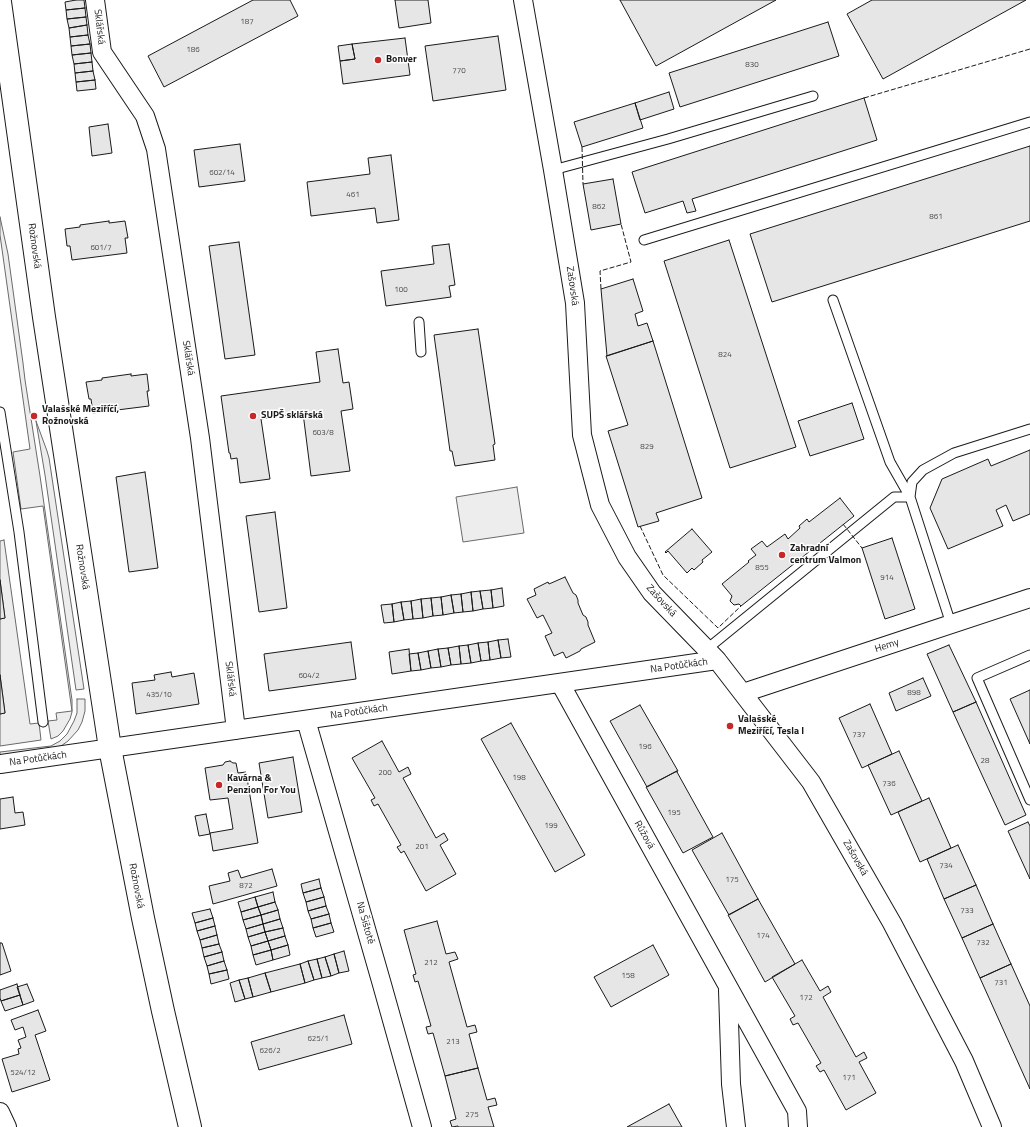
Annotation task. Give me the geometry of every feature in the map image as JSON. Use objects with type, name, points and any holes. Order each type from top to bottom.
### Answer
[{"type":"main road","name":"Rožnovská","points":[[0,2],[4,65],[110,748],[143,918],[190,1127]]},
{"type":"street","name":"Sklářská","points":[[95,0],[102,52],[145,116],[156,149],[200,438],[236,730]]},
{"type":"street","name":"Zašovská","points":[[523,0],[575,303],[582,435],[600,505],[627,557],[652,593],[712,655],[811,782],[892,923],[964,1061],[992,1127]]},
{"type":"street","name":"Hemy","points":[[743,693],[1030,598]]},
{"type":"street","name":"Na Potůčkách","points":[[0,764],[560,683],[712,655]]},
{"type":"street","name":"Růžová","points":[[560,683],[797,1111],[798,1127]]},
{"type":"street","name":"Na Šištotě","points":[[306,720],[382,981],[422,1127]]},
{"type":"street","name":"Růžová","points":[[728,987],[731,1084],[736,1127]]},
{"type":"street","points":[[0,1112],[7,1127]]},
{"type":"lane","points":[[553,170],[668,139],[813,96]]},
{"type":"lane","points":[[644,240],[1030,122]]},
{"type":"lane","points":[[833,300],[890,462],[910,497],[951,624]]},
{"type":"lane","points":[[419,322],[421,352]]},
{"type":"lane","points":[[0,412],[2,437],[20,540],[43,722]]},
{"type":"lane","points":[[910,497],[912,482],[923,470],[954,453],[1030,429]]},
{"type":"lane","points":[[712,655],[894,497],[910,497]]},
{"type":"lane","points":[[1030,655],[977,678],[1030,800]]},
{"type":"shaded area","points":[[0,217],[8,254],[72,700],[72,711],[43,506],[21,509],[13,452],[30,449],[0,235]]},
{"type":"shaded area","points":[[36,421],[49,458],[84,689],[76,690]]},
{"type":"shaded area","points":[[517,487],[524,533],[463,542],[456,497]]},
{"type":"shaded area","points":[[4,540],[30,724],[39,723],[41,740],[0,746],[0,714],[5,713],[0,675],[0,619],[5,618],[0,580],[0,541]]},
{"type":"shaded area","points":[[77,699],[85,699],[85,711],[78,730],[68,741],[61,746],[49,749],[0,756],[0,752],[51,746],[60,741],[67,734],[74,721],[77,713]]},
{"type":"shaded area","points":[[72,711],[70,719],[63,731],[58,736],[51,739],[48,721],[57,720],[56,713]]},
{"type":"building","points":[[84,0],[85,8],[66,10],[65,2]]},
{"type":"building","points":[[253,0],[290,0],[298,16],[164,87],[148,56]]},
{"type":"building","points":[[395,0],[428,0],[431,23],[399,28]]},
{"type":"building","points":[[620,0],[776,0],[656,66]]},
{"type":"building","points":[[872,0],[1026,0],[883,79],[847,14]]},
{"type":"building","points":[[85,8],[86,17],[67,19],[66,10]]},
{"type":"building","points":[[86,17],[87,25],[69,28],[67,19]]},
{"type":"building","points":[[828,22],[839,56],[680,107],[669,73]]},
{"type":"building","points":[[87,25],[88,35],[70,37],[69,28]]},
{"type":"building","points":[[88,35],[90,44],[71,46],[70,37]]},
{"type":"building","points":[[498,36],[506,90],[433,101],[425,46]]},
{"type":"building","name":"Bonver","points":[[405,38],[410,75],[343,84],[340,61],[355,59],[352,44]]},
{"type":"building","points":[[90,44],[91,53],[72,55],[71,46]]},
{"type":"building","points":[[352,44],[355,59],[340,61],[338,46]]},
{"type":"building","points":[[91,53],[92,62],[74,64],[72,55]]},
{"type":"building","points":[[92,62],[93,71],[75,73],[74,64]]},
{"type":"building","points":[[93,71],[95,80],[76,82],[75,73]]},
{"type":"building","points":[[95,80],[96,89],[77,91],[76,82]]},
{"type":"building","points":[[669,92],[674,109],[640,120],[635,103]]},
{"type":"building","points":[[864,98],[877,140],[692,199],[696,211],[687,213],[683,201],[645,213],[632,172]]},
{"type":"building","points":[[635,103],[643,128],[582,147],[574,122]]},
{"type":"building","points":[[108,124],[112,153],[92,156],[89,127]]},
{"type":"building","points":[[240,144],[245,181],[199,187],[194,150]]},
{"type":"building","points":[[1030,146],[1030,221],[772,302],[750,234]]},
{"type":"building","points":[[391,155],[399,220],[377,223],[375,208],[311,216],[307,182],[370,174],[368,158]]},
{"type":"building","points":[[613,179],[621,224],[591,230],[583,184]]},
{"type":"building","points":[[109,221],[109,223],[125,221],[128,238],[125,238],[127,253],[72,260],[70,246],[67,246],[65,229],[80,227],[80,225]]},
{"type":"building","points":[[729,240],[796,447],[730,468],[664,261]]},
{"type":"building","points":[[239,242],[255,355],[225,359],[209,246]]},
{"type":"building","points":[[449,244],[455,285],[449,286],[451,297],[386,306],[381,271],[434,264],[432,246]]},
{"type":"building","points":[[633,279],[643,311],[635,314],[638,326],[647,323],[653,341],[607,356],[601,289]]},
{"type":"building","points":[[478,329],[495,444],[493,445],[495,460],[455,466],[452,451],[450,451],[434,335]]},
{"type":"building","points":[[653,341],[702,498],[656,513],[659,521],[638,527],[608,431],[628,425],[606,356]]},
{"type":"building","name":"SUPŠ sklářská","points":[[338,349],[343,383],[349,382],[353,409],[341,411],[350,471],[311,476],[303,413],[261,419],[270,479],[240,483],[237,458],[231,459],[229,453],[221,396],[320,382],[316,352]]},
{"type":"building","points":[[131,374],[131,376],[147,374],[149,406],[93,413],[86,382]]},
{"type":"building","points":[[852,403],[864,439],[810,456],[798,421]]},
{"type":"building","points":[[1030,450],[1030,514],[1013,521],[1006,505],[996,510],[1003,526],[948,549],[930,508],[942,479],[988,459],[991,466]]},
{"type":"building","points":[[145,472],[158,568],[129,572],[116,477]]},
{"type":"building","points":[[840,498],[854,516],[741,606],[739,604],[734,605],[730,601],[732,596],[722,584],[756,555],[751,549],[762,541],[767,547],[785,534],[788,539],[807,519],[809,522]]},
{"type":"building","points":[[275,512],[287,608],[259,612],[246,516]]},
{"type":"building","points":[[692,529],[712,552],[702,560],[703,562],[694,570],[692,568],[687,573],[668,551],[666,553],[665,552]]},
{"type":"building","points":[[892,538],[915,609],[885,619],[862,548]]},
{"type":"building","points":[[565,577],[573,593],[576,595],[595,642],[566,658],[563,652],[554,656],[545,636],[552,633],[543,615],[537,618],[527,599],[536,595],[534,589],[548,582],[549,584]]},
{"type":"building","points":[[0,580],[5,618],[0,619]]},
{"type":"building","points":[[502,588],[504,606],[493,608],[491,590]]},
{"type":"building","points":[[491,590],[493,608],[483,609],[480,591]]},
{"type":"building","points":[[480,591],[483,609],[473,611],[471,592]]},
{"type":"building","points":[[471,592],[473,611],[463,612],[461,594]]},
{"type":"building","points":[[461,594],[463,612],[454,613],[451,595]]},
{"type":"building","points":[[451,595],[454,613],[443,615],[441,597]]},
{"type":"building","points":[[441,597],[443,615],[433,616],[431,598]]},
{"type":"building","points":[[431,598],[433,616],[423,618],[421,599]]},
{"type":"building","points":[[421,599],[423,618],[413,619],[411,601]]},
{"type":"building","points":[[411,601],[413,619],[404,620],[401,602]]},
{"type":"building","points":[[401,602],[404,620],[394,622],[392,604]]},
{"type":"building","points":[[392,604],[394,622],[384,623],[381,605]]},
{"type":"building","points":[[508,639],[511,657],[501,658],[498,640]]},
{"type":"building","points":[[498,640],[501,658],[490,660],[488,642]]},
{"type":"building","points":[[351,642],[356,679],[269,691],[264,654]]},
{"type":"building","points":[[488,642],[490,660],[481,661],[478,643]]},
{"type":"building","points":[[478,643],[481,661],[471,663],[468,645]]},
{"type":"building","points":[[468,645],[471,663],[461,664],[459,646]]},
{"type":"building","points":[[949,645],[976,702],[953,712],[927,654]]},
{"type":"building","points":[[459,646],[461,664],[451,665],[448,648]]},
{"type":"building","points":[[448,648],[451,665],[441,667],[438,649]]},
{"type":"building","points":[[409,649],[411,671],[392,674],[389,652]]},
{"type":"building","points":[[438,649],[441,667],[431,668],[428,651]]},
{"type":"building","points":[[428,651],[431,668],[421,670],[418,653]]},
{"type":"building","points":[[418,653],[421,670],[411,671],[409,654]]},
{"type":"building","points":[[171,672],[172,677],[194,673],[199,704],[136,714],[132,683],[155,680],[154,675]]},
{"type":"building","points":[[0,675],[5,713],[0,714]]},
{"type":"building","points":[[923,678],[931,696],[896,711],[889,693]]},
{"type":"building","points":[[1030,690],[1030,744],[1010,699]]},
{"type":"building","points":[[976,702],[1026,815],[1005,825],[953,712]]},
{"type":"building","points":[[870,704],[892,754],[862,768],[839,718]]},
{"type":"building","points":[[640,705],[678,771],[647,787],[610,721]]},
{"type":"building","points":[[511,723],[585,855],[555,872],[481,739]]},
{"type":"building","points":[[382,741],[399,772],[408,767],[411,774],[403,778],[436,838],[444,833],[448,840],[440,845],[456,874],[426,891],[404,851],[401,853],[397,847],[401,845],[378,804],[374,806],[371,800],[375,798],[352,758]]},
{"type":"building","points":[[899,751],[922,801],[891,815],[868,765]]},
{"type":"building","points":[[293,757],[302,812],[268,818],[259,763]]},
{"type":"building","points":[[230,761],[236,763],[238,773],[246,772],[258,843],[213,851],[210,833],[233,829],[228,798],[210,800],[205,768],[223,765],[225,762]]},
{"type":"building","points":[[677,772],[713,837],[683,853],[646,787]]},
{"type":"building","points":[[13,797],[15,813],[23,812],[25,825],[0,829],[0,799]]},
{"type":"building","points":[[929,798],[951,848],[920,862],[898,812]]},
{"type":"building","points":[[206,814],[210,834],[199,836],[195,816]]},
{"type":"building","points":[[1028,822],[1030,826],[1030,879],[1008,831]]},
{"type":"building","points":[[722,833],[758,899],[729,915],[692,850]]},
{"type":"building","points":[[958,845],[976,885],[944,899],[927,859]]},
{"type":"building","points":[[272,869],[277,886],[213,904],[209,886],[230,881],[228,873],[238,870],[241,878]]},
{"type":"building","points":[[319,879],[321,888],[303,893],[301,884]]},
{"type":"building","points":[[976,885],[993,924],[962,938],[944,899]]},
{"type":"building","points":[[321,888],[324,897],[306,902],[303,893]]},
{"type":"building","points":[[273,892],[275,902],[258,907],[255,897]]},
{"type":"building","points":[[255,897],[258,907],[241,912],[238,902]]},
{"type":"building","points":[[324,897],[326,906],[308,911],[306,902]]},
{"type":"building","points":[[758,899],[795,964],[765,982],[728,915]]},
{"type":"building","points":[[275,902],[278,910],[261,915],[258,907]]},
{"type":"building","points":[[326,906],[329,914],[311,919],[308,911]]},
{"type":"building","points":[[258,907],[261,915],[243,920],[241,912]]},
{"type":"building","points":[[210,909],[213,918],[195,923],[192,913]]},
{"type":"building","points":[[278,910],[280,919],[263,924],[261,915]]},
{"type":"building","points":[[329,914],[331,923],[313,928],[311,919]]},
{"type":"building","points":[[261,915],[263,924],[246,929],[243,920]]},
{"type":"building","points":[[213,918],[215,926],[197,931],[195,923]]},
{"type":"building","points":[[280,919],[283,928],[265,932],[263,924]]},
{"type":"building","points":[[437,921],[446,954],[455,952],[458,959],[449,962],[467,1027],[475,1025],[477,1032],[469,1034],[478,1068],[445,1076],[433,1033],[428,1034],[426,1027],[431,1026],[418,981],[415,982],[413,975],[416,974],[404,930]]},
{"type":"building","points":[[331,923],[334,932],[316,937],[313,928]]},
{"type":"building","points":[[263,924],[265,932],[248,937],[246,929]]},
{"type":"building","points":[[993,924],[1011,964],[980,978],[962,938]]},
{"type":"building","points":[[215,926],[217,935],[200,940],[197,931]]},
{"type":"building","points":[[283,928],[285,936],[268,941],[265,932]]},
{"type":"building","points":[[265,932],[268,941],[251,946],[248,937]]},
{"type":"building","points":[[217,935],[219,944],[202,948],[200,940]]},
{"type":"building","points":[[285,936],[288,945],[271,950],[268,941]]},
{"type":"building","points":[[268,941],[271,950],[253,955],[251,946]]},
{"type":"building","points":[[0,943],[2,943],[11,971],[0,975]]},
{"type":"building","points":[[219,944],[222,952],[204,957],[202,948]]},
{"type":"building","points":[[288,945],[290,955],[273,960],[271,950]]},
{"type":"building","points":[[653,945],[669,975],[611,1007],[594,977]]},
{"type":"building","points":[[271,950],[273,960],[256,965],[253,955]]},
{"type":"building","points":[[344,951],[349,971],[339,973],[334,954]]},
{"type":"building","points":[[222,952],[224,961],[207,966],[204,957]]},
{"type":"building","points":[[334,954],[339,973],[331,976],[325,957]]},
{"type":"building","points":[[325,957],[331,976],[322,978],[317,959]]},
{"type":"building","points":[[317,959],[322,978],[314,980],[308,961]]},
{"type":"building","points":[[802,960],[820,991],[828,986],[831,992],[823,997],[856,1057],[864,1052],[867,1058],[859,1062],[876,1093],[846,1110],[824,1070],[820,1072],[816,1066],[821,1063],[798,1023],[793,1025],[790,1019],[795,1016],[772,977]]},
{"type":"building","points":[[224,961],[227,970],[209,974],[207,966]]},
{"type":"building","points":[[308,961],[314,980],[305,983],[300,964]]},
{"type":"building","points":[[300,964],[305,983],[271,992],[265,973]]},
{"type":"building","points":[[1011,964],[1030,1006],[1030,1089],[980,978]]},
{"type":"building","points":[[227,970],[229,979],[211,984],[209,974]]},
{"type":"building","points":[[265,973],[271,992],[253,997],[248,978]]},
{"type":"building","points":[[248,978],[253,997],[245,999],[239,980]]},
{"type":"building","points":[[239,980],[245,999],[235,1002],[230,983]]},
{"type":"building","points":[[17,984],[20,995],[1,1001],[0,990]]},
{"type":"building","points":[[27,984],[34,1001],[23,1005],[17,987]]},
{"type":"building","points":[[20,995],[23,1005],[5,1011],[1,1001]]},
{"type":"building","points":[[38,1010],[46,1031],[35,1035],[50,1080],[12,1092],[2,1059],[19,1054],[18,1049],[21,1048],[18,1040],[26,1037],[23,1027],[15,1030],[11,1020]]},
{"type":"building","points":[[344,1015],[352,1044],[259,1070],[251,1042]]},
{"type":"building","points":[[478,1068],[487,1100],[495,1098],[497,1105],[488,1107],[494,1127],[452,1127],[450,1121],[456,1119],[445,1076]]},
{"type":"building","points":[[669,1104],[682,1127],[627,1127]]},
{"type":"fence","points":[[864,98],[1030,49]]},
{"type":"fence","points":[[582,147],[583,184]]},
{"type":"fence","points":[[601,289],[600,271],[631,262],[621,224]]},
{"type":"fence","points":[[843,524],[862,548]]},
{"type":"fence","points":[[640,526],[663,575],[718,628],[741,606]]},
{"type":"place","name":"Bonver","points":[[378,60]]},
{"type":"place","name":"Valašské Meziříčí, Rožnovská","points":[[34,416]]},
{"type":"place","name":"SUPŠ sklářská","points":[[253,416]]},
{"type":"place","name":"Zahradní centrum Valmon","points":[[782,555]]},
{"type":"place","name":"Valašské Meziříčí, Tesla I","points":[[730,726]]},
{"type":"place","name":"Kavárna & Penzion For You","points":[[219,785]]}]
